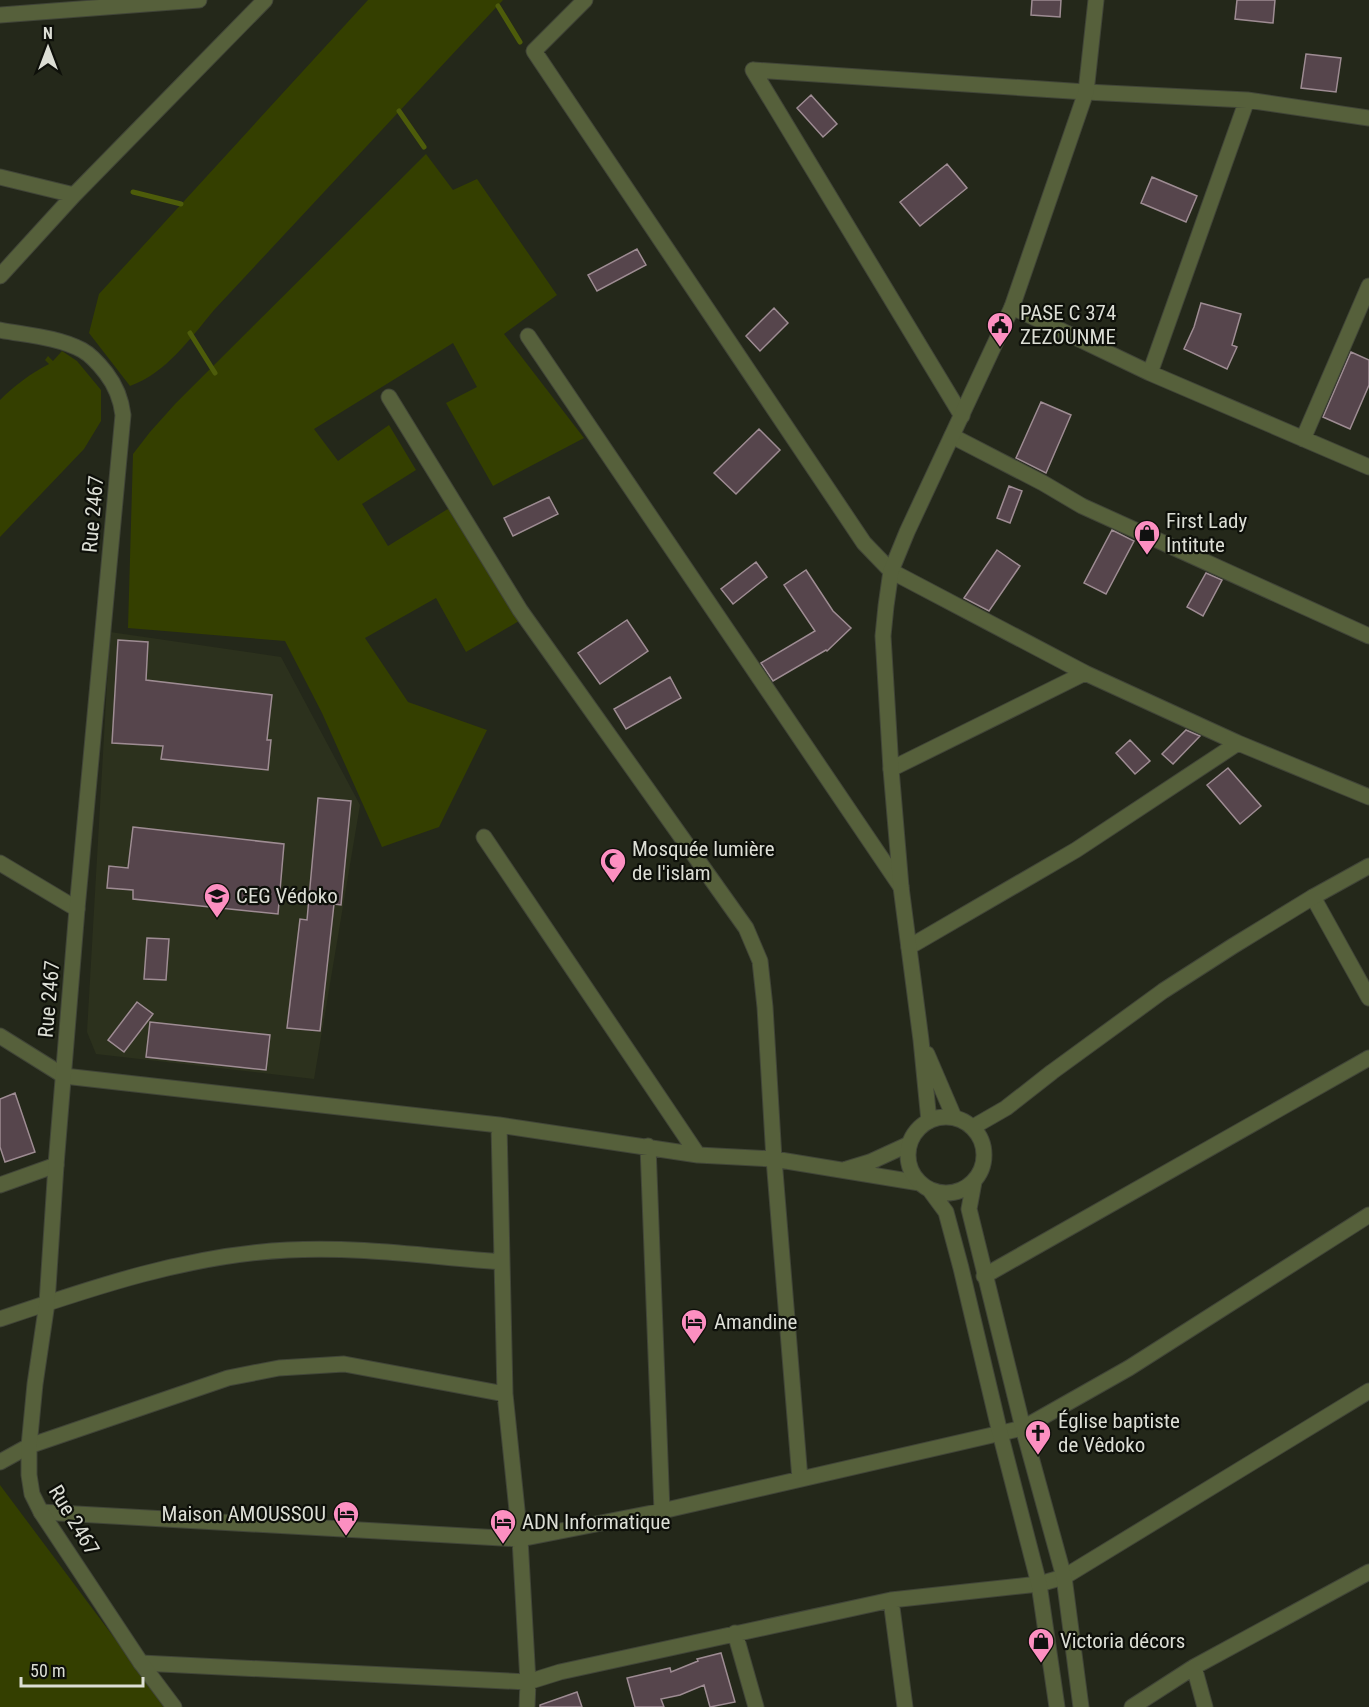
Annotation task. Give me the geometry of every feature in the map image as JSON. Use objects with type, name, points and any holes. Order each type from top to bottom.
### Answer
[{"type":"street","points":[[0,15],[199,0]]},
{"type":"street","points":[[0,276],[74,195],[265,0]]},
{"type":"street","points":[[585,0],[534,51],[864,543],[891,571],[1085,673],[1162,706],[1238,743],[1369,797]]},
{"type":"street","points":[[928,1121],[921,1040],[901,887],[891,769],[883,636],[891,571],[1012,307],[1086,92],[1096,0]]},
{"type":"street","points":[[962,416],[753,70],[1247,100],[1369,118]]},
{"type":"street","points":[[1150,373],[1247,100]]},
{"type":"street","points":[[0,177],[74,195]]},
{"type":"street","points":[[1303,439],[1369,286]]},
{"type":"street","points":[[1012,307],[1150,373],[1369,467]]},
{"type":"street","name":"Rue 2467","points":[[0,330],[63,343],[83,350],[98,363],[112,381],[121,398],[123,415],[77,909],[47,1303],[35,1384],[29,1446],[29,1475],[32,1494],[41,1512],[141,1664],[174,1707]]},
{"type":"street","points":[[528,336],[901,887]]},
{"type":"street","points":[[389,398],[520,610],[746,928],[760,961],[800,1479]]},
{"type":"street","points":[[952,436],[1082,506],[1369,636]]},
{"type":"street","points":[[891,769],[1085,673]]},
{"type":"street","points":[[909,947],[1076,850],[1238,743]]},
{"type":"street","points":[[484,837],[698,1155]]},
{"type":"street","points":[[0,863],[77,909]]},
{"type":"street","points":[[977,1134],[1052,1072],[1163,991],[1313,897],[1369,866]]},
{"type":"street","points":[[1313,897],[1369,998]]},
{"type":"street","points":[[0,1036],[64,1076],[499,1125],[698,1155],[774,1159],[924,1186],[943,1193],[954,1192],[974,1182]]},
{"type":"street","points":[[921,1040],[954,1117],[977,1134],[984,1157],[982,1167],[974,1182],[969,1209],[1023,1428],[1064,1577],[1080,1707]]},
{"type":"street","points":[[984,1276],[1369,1059]]},
{"type":"street","points":[[954,1117],[938,1117],[914,1131],[907,1145],[909,1167],[946,1212],[1039,1584],[1057,1707]]},
{"type":"street","points":[[499,1125],[505,1394],[520,1539],[528,1682],[527,1707]]},
{"type":"street","points":[[844,1170],[870,1162],[907,1145]]},
{"type":"street","points":[[648,1146],[662,1510]]},
{"type":"street","points":[[0,1185],[56,1165]]},
{"type":"street","points":[[41,1512],[520,1539],[662,1510],[1023,1428],[1129,1368],[1369,1215]]},
{"type":"street","points":[[0,1319],[161,1268],[204,1259],[288,1250],[340,1250],[502,1262]]},
{"type":"street","points":[[0,1462],[29,1446],[228,1378],[279,1368],[344,1364],[505,1394]]},
{"type":"street","points":[[141,1664],[528,1682],[560,1672],[891,1600],[1039,1584],[1064,1577],[1369,1391]]},
{"type":"street","points":[[1132,1707],[1194,1667],[1369,1572]]},
{"type":"street","points":[[891,1600],[905,1707]]},
{"type":"street","points":[[735,1633],[756,1707]]},
{"type":"street","points":[[1194,1667],[1205,1707]]},
{"type":"shaded area","name":"CEG Védoko","points":[[110,632],[281,657],[360,805],[314,1079],[96,1054],[87,1032]]},
{"type":"green space","points":[[368,0],[503,0],[214,310],[176,354],[155,373],[130,386],[89,333],[99,294]]},
{"type":"green space","points":[[426,154],[453,190],[477,179],[557,295],[504,334],[584,438],[493,486],[446,403],[477,387],[453,343],[314,429],[338,461],[389,425],[416,470],[362,504],[388,546],[451,507],[519,621],[466,652],[436,598],[365,638],[408,702],[487,730],[439,827],[382,847],[322,713],[285,641],[128,628],[133,454],[176,403]]},
{"type":"green space","points":[[62,351],[77,361],[101,390],[101,421],[84,449],[0,537],[0,400],[23,380],[49,364],[45,360],[48,356],[53,361]]},
{"type":"green space","points":[[0,1485],[166,1707],[0,1707]]},
{"type":"building","points":[[1032,0],[1061,0],[1060,17],[1031,15]]},
{"type":"building","points":[[1237,0],[1275,0],[1273,23],[1235,19]]},
{"type":"building","points":[[1306,54],[1341,58],[1336,92],[1301,88]]},
{"type":"building","points":[[811,95],[837,124],[823,137],[797,108]]},
{"type":"building","points":[[947,164],[967,188],[920,226],[900,202]]},
{"type":"building","points":[[1152,177],[1197,196],[1186,222],[1141,203]]},
{"type":"building","points":[[637,249],[646,265],[597,291],[588,275]]},
{"type":"building","points":[[1201,303],[1241,314],[1232,345],[1237,347],[1227,369],[1184,349]]},
{"type":"building","points":[[774,308],[788,323],[760,351],[746,336]]},
{"type":"building","points":[[1351,352],[1369,360],[1369,385],[1350,429],[1323,417]]},
{"type":"building","points":[[1041,402],[1071,415],[1046,473],[1016,458]]},
{"type":"building","points":[[759,429],[780,450],[736,494],[714,473]]},
{"type":"building","points":[[1009,486],[1022,491],[1010,523],[997,518]]},
{"type":"building","points":[[549,497],[558,514],[513,536],[504,518]]},
{"type":"building","points":[[1112,530],[1134,541],[1106,594],[1084,583]]},
{"type":"building","points":[[997,550],[1020,566],[989,611],[964,598]]},
{"type":"building","points":[[756,562],[767,577],[733,604],[721,589]]},
{"type":"building","points":[[806,570],[833,611],[851,628],[827,651],[773,681],[761,663],[815,631],[784,585]]},
{"type":"building","points":[[1206,573],[1222,580],[1203,616],[1187,607]]},
{"type":"building","points":[[627,620],[648,651],[600,684],[578,653]]},
{"type":"building","points":[[118,640],[148,642],[146,680],[272,695],[267,740],[271,740],[268,770],[161,759],[163,746],[112,743]]},
{"type":"building","points":[[670,677],[681,698],[626,729],[614,709]]},
{"type":"building","points":[[1186,730],[1200,736],[1173,764],[1162,754]]},
{"type":"building","points":[[1130,740],[1150,761],[1135,774],[1116,753]]},
{"type":"building","points":[[1228,768],[1261,806],[1240,824],[1207,785]]},
{"type":"building","points":[[318,798],[351,801],[341,905],[334,904],[320,1031],[287,1028],[300,919],[307,920]]},
{"type":"building","points":[[133,827],[284,844],[278,914],[133,899],[133,890],[107,888],[109,866],[128,868]]},
{"type":"building","points":[[147,938],[169,939],[166,980],[144,979]]},
{"type":"building","points":[[137,1002],[153,1014],[124,1052],[108,1040]]},
{"type":"building","points":[[150,1022],[270,1035],[266,1070],[146,1057]]},
{"type":"building","points":[[15,1093],[35,1152],[5,1162],[0,1147],[0,1099]]},
{"type":"building","points":[[721,1653],[735,1702],[710,1707],[704,1685],[680,1695],[661,1699],[664,1707],[635,1707],[627,1678],[670,1668],[671,1672],[698,1661],[697,1659]]},
{"type":"building","points":[[577,1692],[582,1707],[540,1707],[540,1705]]},
{"type":"waterway","points":[[498,6],[520,42]]},
{"type":"waterway","points":[[399,111],[424,147]]},
{"type":"waterway","points":[[133,192],[181,204]]},
{"type":"waterway","points":[[190,333],[215,373]]},
{"type":"place","name":"PASE C 374 ZEZOUNME","points":[[1000,348]]},
{"type":"place","name":"First Lady Intitute","points":[[1147,556]]},
{"type":"place","name":"Mosquée lumière de l'islam","points":[[613,884]]},
{"type":"place","name":"CEG Védoko","points":[[217,919]]},
{"type":"place","name":"Amandine","points":[[694,1345]]},
{"type":"place","name":"Église baptiste de Vêdoko","points":[[1038,1456]]},
{"type":"place","name":"Maison AMOUSSOU","points":[[346,1537]]},
{"type":"place","name":"ADN Informatique","points":[[503,1545]]},
{"type":"place","name":"Victoria décors","points":[[1041,1664]]}]
